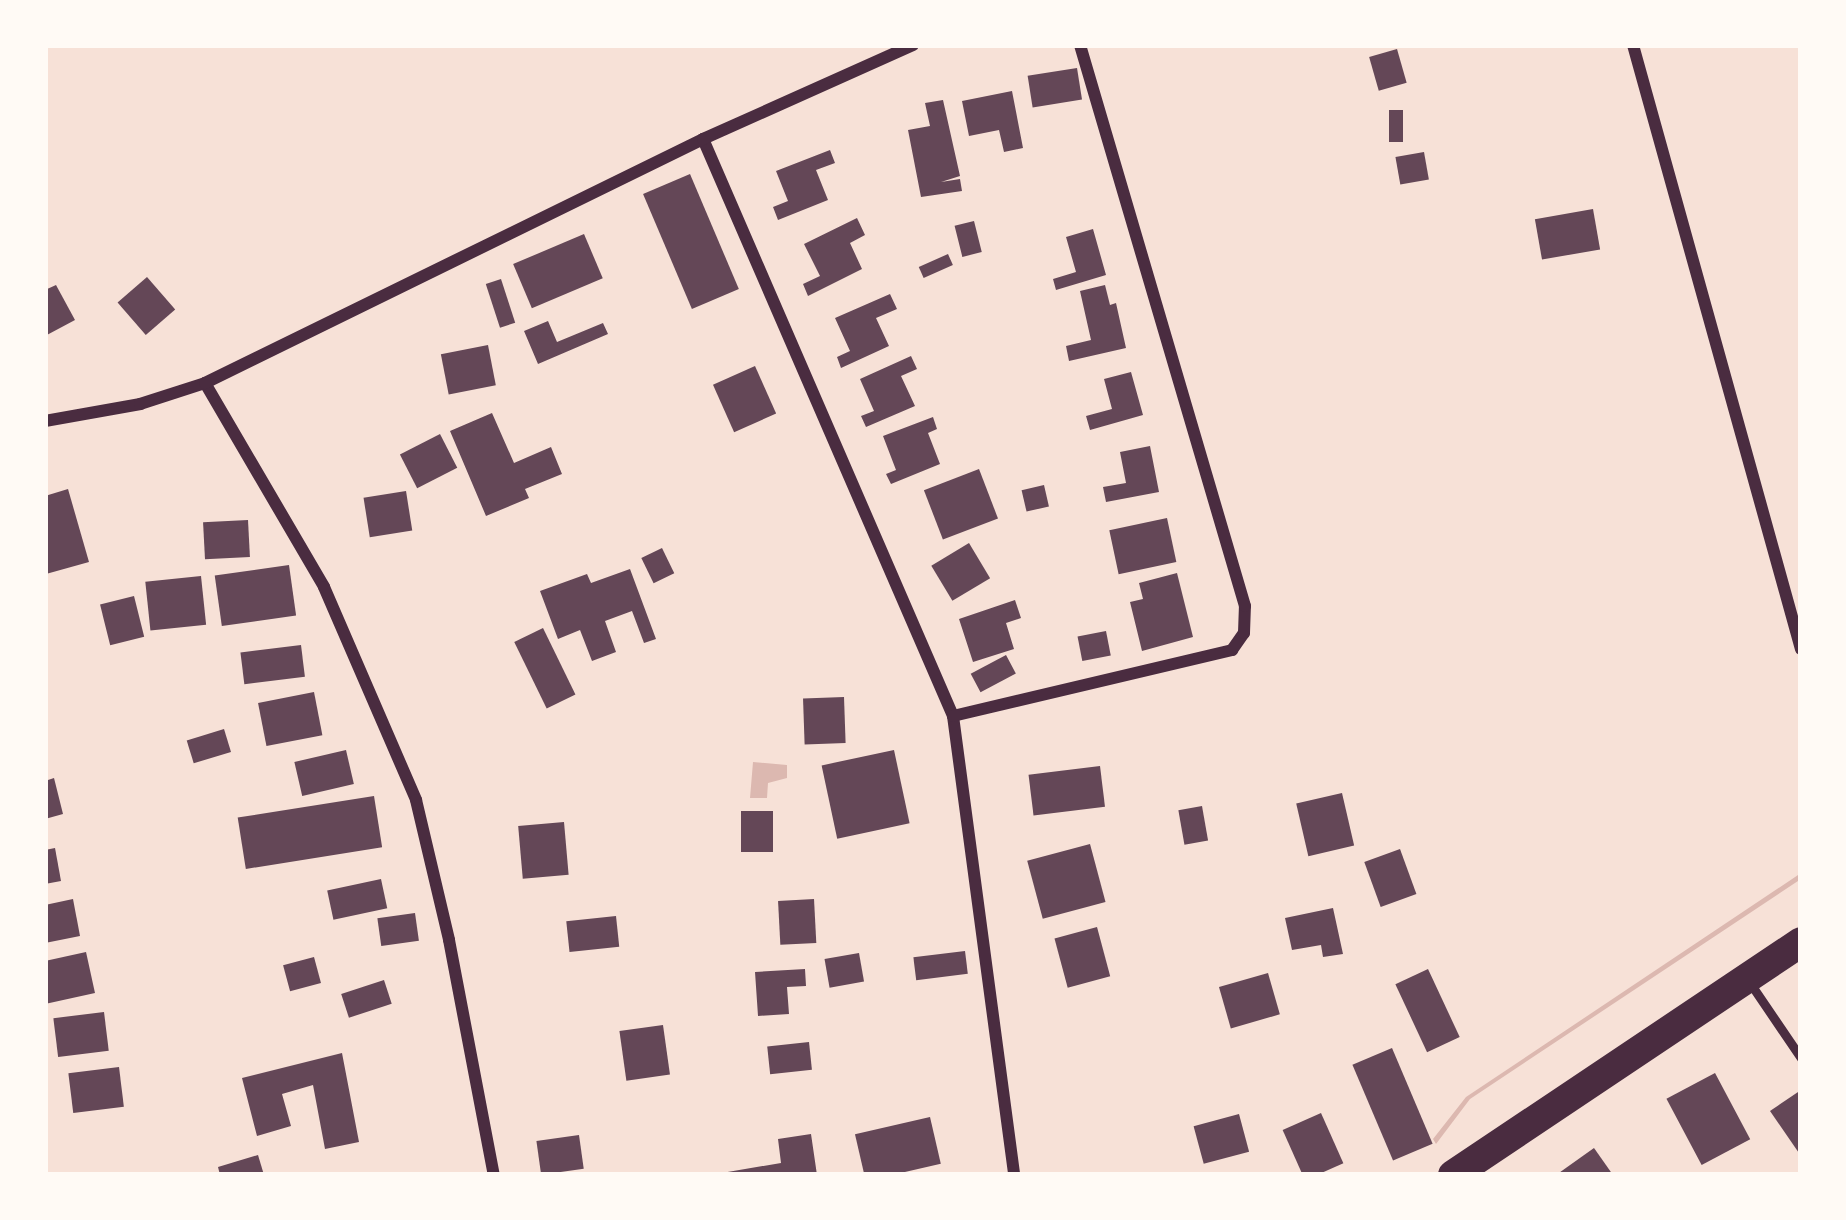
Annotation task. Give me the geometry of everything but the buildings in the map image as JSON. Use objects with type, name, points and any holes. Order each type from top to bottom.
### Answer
[{"type":"main road","points":[[1453,1175],[1801,942]]},
{"type":"street","points":[[45,421],[140,404],[205,382],[703,139],[914,45]]},
{"type":"street","points":[[953,716],[1232,650],[1244,634],[1245,606],[1080,45]]},
{"type":"street","points":[[1633,45],[1801,650]]},
{"type":"street","points":[[703,139],[953,716],[1014,1175]]},
{"type":"street","points":[[205,382],[324,587],[416,800],[449,940],[494,1175]]},
{"type":"lane","points":[[1747,979],[1801,1058]]},
{"type":"shaded area","points":[[753,762],[787,765],[787,778],[768,783],[767,798],[750,798]]},
{"type":"shaded area","points":[[1801,873],[1801,879],[1470,1099],[1436,1144],[1433,1139],[1466,1097]]}]
